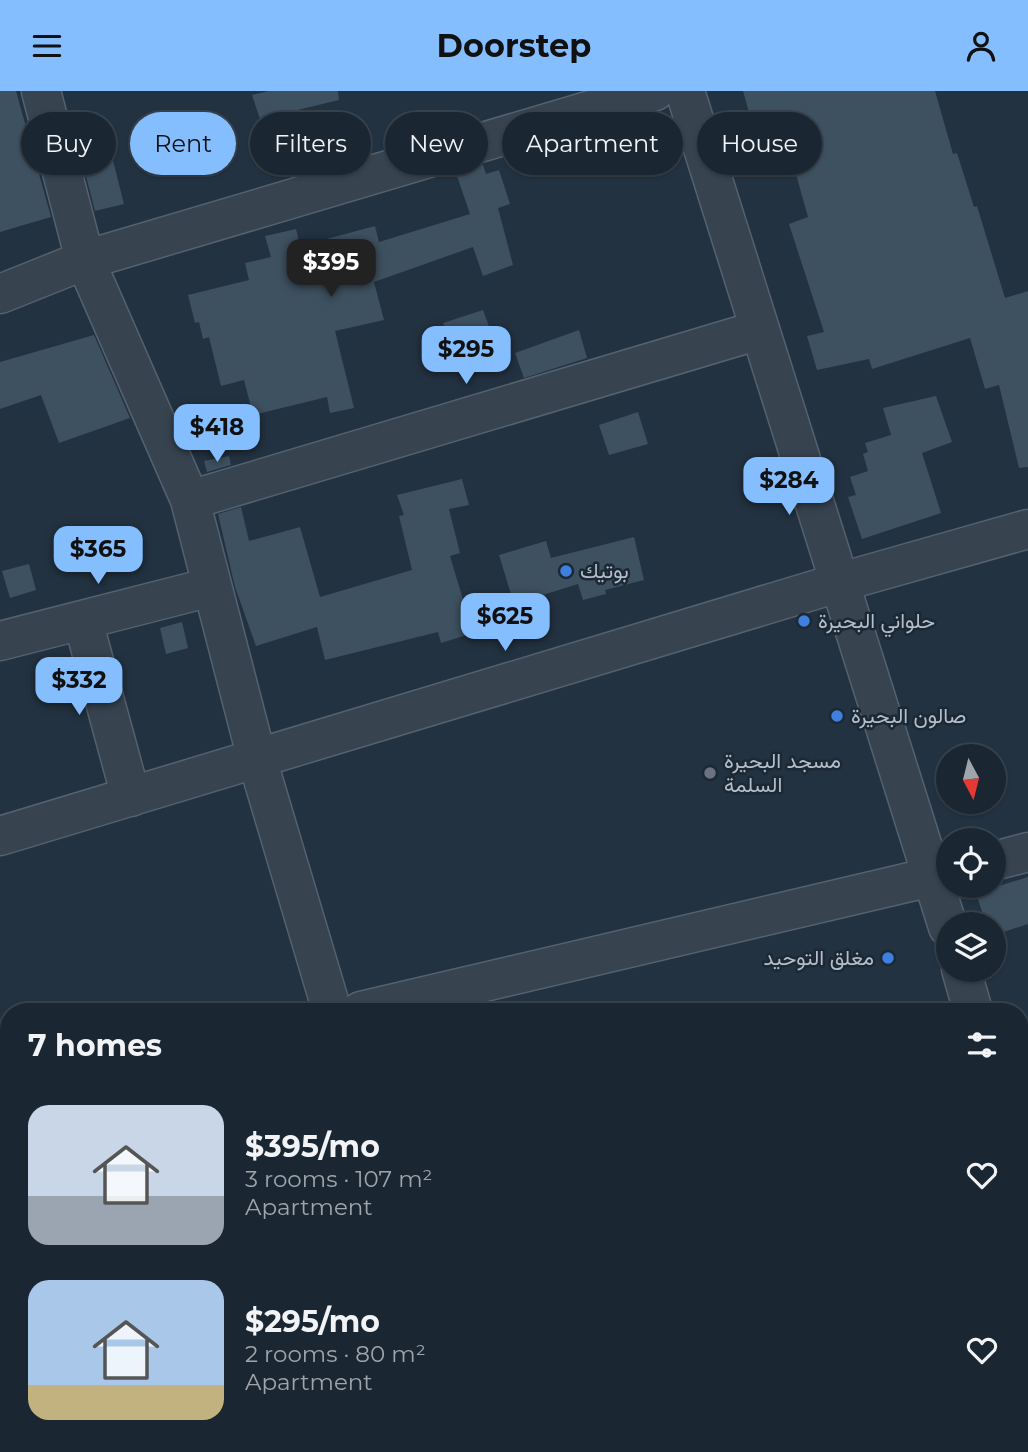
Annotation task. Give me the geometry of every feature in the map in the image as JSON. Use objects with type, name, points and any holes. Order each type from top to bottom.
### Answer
[{"type":"street","points":[[41,91],[85,260],[190,500],[257,759],[330,1003]]},
{"type":"street","points":[[0,294],[85,260],[655,91]]},
{"type":"street","points":[[685,91],[841,582],[936,860]]},
{"type":"street","points":[[190,500],[759,330]]},
{"type":"street","points":[[0,836],[841,582],[1028,529]]},
{"type":"street","points":[[0,642],[211,587]]},
{"type":"street","points":[[83,621],[131,797]]},
{"type":"street","points":[[1006,858],[1028,852]]},
{"type":"street","points":[[395,1003],[936,876]]},
{"type":"street","points":[[965,982],[971,1003]]},
{"type":"building","points":[[0,91],[16,91],[22,112],[21,175],[39,175],[51,217],[0,232]]},
{"type":"building","points":[[269,91],[338,91],[339,100],[289,112],[258,112],[252,95]]},
{"type":"building","points":[[743,91],[935,91],[953,154],[957,153],[974,207],[977,206],[1005,298],[1028,291],[1028,467],[1019,468],[999,385],[985,389],[970,338],[872,369],[869,359],[817,370],[807,336],[824,332],[789,224],[808,217],[796,175],[822,175],[822,112],[749,112]]},
{"type":"building","points":[[499,170],[510,204],[498,208],[513,265],[483,276],[473,247],[374,282],[384,320],[335,331],[354,408],[330,413],[327,397],[253,415],[244,380],[221,386],[209,337],[203,339],[199,322],[195,323],[188,295],[249,280],[245,263],[271,257],[265,236],[296,229],[300,246],[375,226],[379,242],[470,214],[457,175],[488,175]]},
{"type":"building","points":[[116,172],[124,204],[95,211],[86,175],[116,175]]},
{"type":"building","points":[[483,310],[502,362],[462,376],[443,323]]},
{"type":"building","points":[[579,330],[587,358],[524,378],[515,353]]},
{"type":"building","points":[[94,335],[130,418],[59,443],[41,395],[0,409],[0,362]]},
{"type":"building","points":[[936,396],[952,442],[922,453],[941,513],[862,539],[848,497],[856,495],[850,477],[868,471],[863,454],[868,452],[865,443],[891,435],[883,408]]},
{"type":"building","points":[[638,412],[648,444],[609,455],[599,425]]},
{"type":"building","points":[[229,456],[231,465],[207,472],[204,461]]},
{"type":"building","points":[[462,479],[469,505],[449,509],[460,553],[450,556],[473,633],[441,643],[438,632],[325,660],[317,627],[256,646],[235,587],[218,514],[241,507],[249,541],[300,527],[320,597],[412,570],[399,516],[404,515],[397,495]]},
{"type":"building","points":[[634,537],[644,580],[605,590],[606,594],[583,600],[578,584],[514,604],[499,555],[546,541],[551,558]]},
{"type":"building","points":[[29,564],[36,590],[10,598],[2,571]]},
{"type":"building","points":[[182,622],[188,648],[166,654],[160,628]]},
{"type":"building","points":[[1028,877],[1028,924],[1006,931],[1006,912],[982,912],[978,898],[1006,898],[1006,884]]},
{"type":"place","name":"بوتيك","points":[[566,571]]},
{"type":"place","name":"حلواني البحيرة","points":[[804,621]]},
{"type":"place","name":"صالون البحيرة","points":[[837,716]]},
{"type":"place","name":"مسجد البحيرة السلمة","points":[[710,773]]},
{"type":"place","name":"مغلق التوحيد","points":[[888,958]]}]
